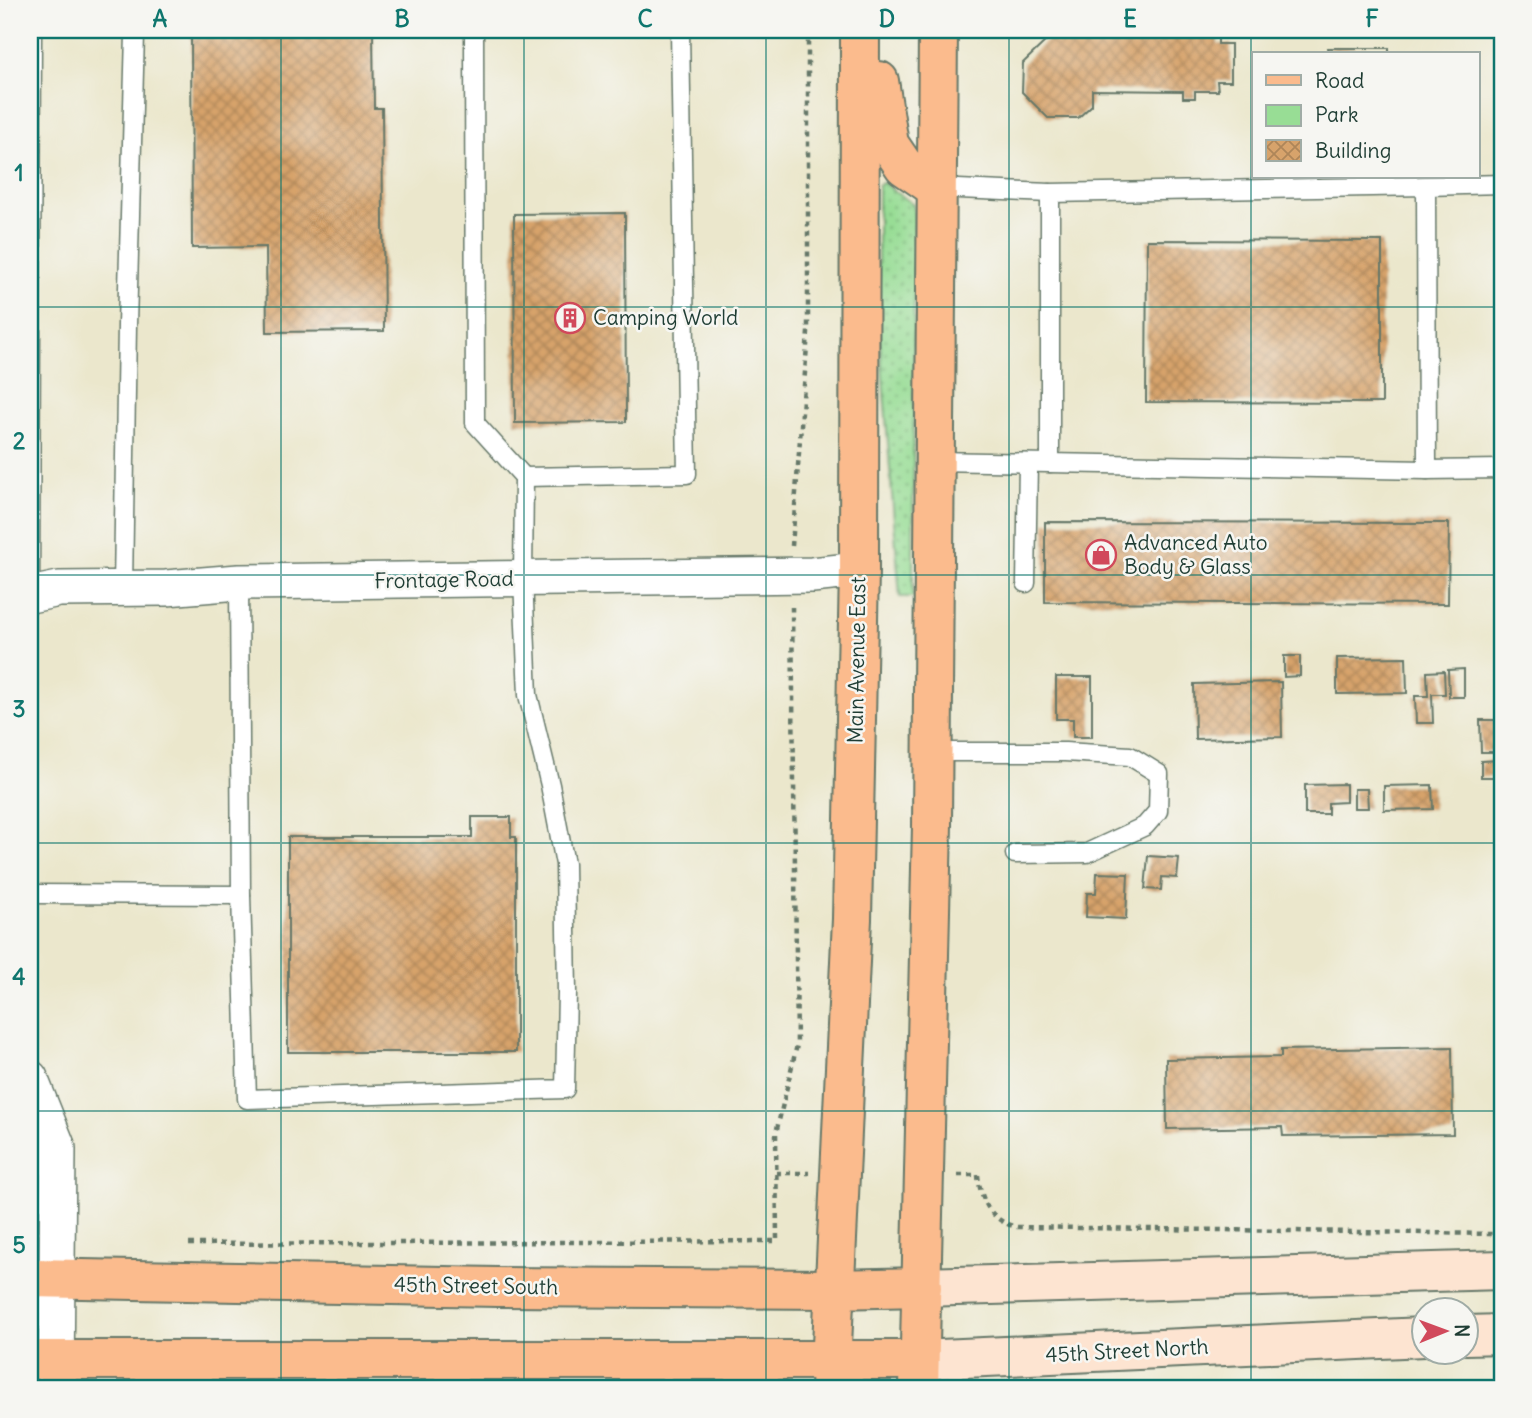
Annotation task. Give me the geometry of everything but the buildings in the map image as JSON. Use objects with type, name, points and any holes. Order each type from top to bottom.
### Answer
[{"type":"main road","name":"Main Avenue East","points":[[830,1375],[852,919],[859,570],[860,30]]},
{"type":"main road","points":[[880,30],[878,78],[889,144],[904,166],[936,188]]},
{"type":"main road","points":[[919,1374],[932,752],[938,30]]},
{"type":"main road","points":[[922,1286],[1502,1270]]},
{"type":"main road","name":"45th Street South","points":[[43,1277],[497,1287],[834,1289],[922,1286]]},
{"type":"main road","points":[[1480,1335],[1502,1334]]},
{"type":"main road","name":"45th Street North","points":[[830,1375],[919,1374],[1410,1338]]},
{"type":"main road","points":[[47,1369],[830,1375]]},
{"type":"street","name":"Frontage Road","points":[[30,595],[59,589],[239,582],[812,575],[859,570]]},
{"type":"street","points":[[30,1078],[58,1148],[43,1277],[47,1369]]},
{"type":"lane","points":[[30,595],[32,30]]},
{"type":"lane","points":[[123,588],[135,34],[132,30]]},
{"type":"lane","points":[[239,582],[241,895],[247,1098],[565,1089],[565,864],[550,785],[528,695],[523,579],[524,477],[475,423],[474,30]]},
{"type":"lane","points":[[524,477],[687,474],[680,30]]},
{"type":"lane","points":[[936,188],[1051,192],[1502,184]]},
{"type":"lane","points":[[1426,186],[1427,470]]},
{"type":"lane","points":[[1050,463],[1051,192]]},
{"type":"lane","points":[[935,461],[1502,469]]},
{"type":"lane","points":[[1026,583],[1028,463]]},
{"type":"lane","points":[[932,752],[1065,752],[1130,756],[1159,775],[1158,811],[1145,826],[1087,853],[1015,854]]},
{"type":"lane","points":[[30,894],[241,895]]},
{"type":"path","points":[[792,552],[808,332],[808,30]]},
{"type":"path","points":[[175,1244],[776,1241],[776,1133],[797,1045],[792,606]]},
{"type":"path","points":[[776,1173],[804,1173]]},
{"type":"path","points":[[963,1175],[978,1175],[985,1205],[1007,1225],[1017,1227],[1502,1234]]},
{"type":"green space","points":[[886,182],[892,190],[913,204],[914,209],[913,597],[900,597],[878,315],[878,185]]},
{"type":"place","name":"Camping World","points":[[570,318]]},
{"type":"place","name":"Advanced Auto Body & Glass","points":[[1101,555]]}]
